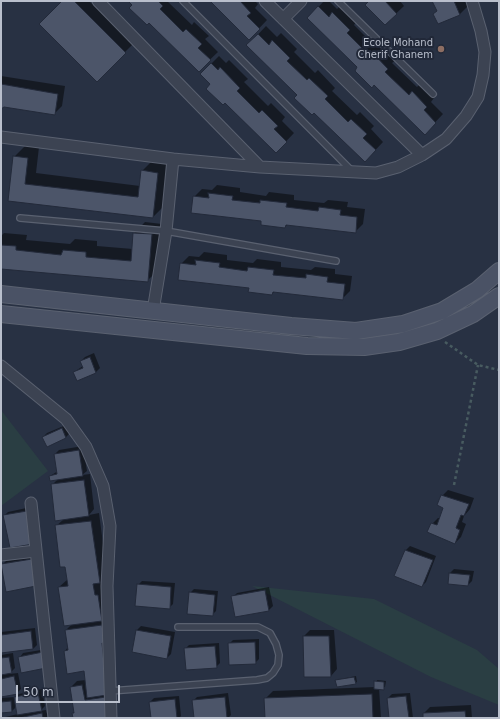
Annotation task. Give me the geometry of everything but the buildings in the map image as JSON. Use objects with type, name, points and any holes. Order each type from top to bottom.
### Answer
[{"type":"main road","points":[[1,294],[291,326],[356,331],[403,324],[442,311],[477,290],[499,271]]},
{"type":"main road","points":[[1,314],[307,346],[364,347],[399,342],[431,332],[473,314],[499,296]]},
{"type":"street","points":[[98,1],[260,167]]},
{"type":"street","points":[[264,1],[422,154]]},
{"type":"street","points":[[282,19],[302,1]]},
{"type":"street","points":[[1,137],[173,159],[260,167],[376,173],[398,167],[446,139],[466,116],[478,97],[483,75],[484,52],[481,32],[472,1]]},
{"type":"street","points":[[153,311],[166,231],[173,159]]},
{"type":"street","points":[[1,366],[66,419],[86,447],[103,486],[110,526],[107,586],[111,718]]},
{"type":"street","points":[[31,503],[54,718]]},
{"type":"street","points":[[1,555],[36,551]]},
{"type":"lane","points":[[183,1],[354,173]]},
{"type":"lane","points":[[338,1],[432,94]]},
{"type":"lane","points":[[20,218],[166,231],[336,261]]},
{"type":"lane","points":[[110,690],[257,680],[267,678],[273,673],[278,665],[279,655],[276,644],[270,633],[258,627],[178,627]]},
{"type":"path","points":[[431,332],[478,365],[499,370]]},
{"type":"path","points":[[454,486],[478,365]]},
{"type":"green space","points":[[1,410],[48,471],[1,506]]},
{"type":"green space","points":[[252,586],[374,599],[477,650],[499,669],[499,705],[431,677]]},
{"type":"place","name":"Ecole Mohand Cherif Ghanem","points":[[441,49]]}]
